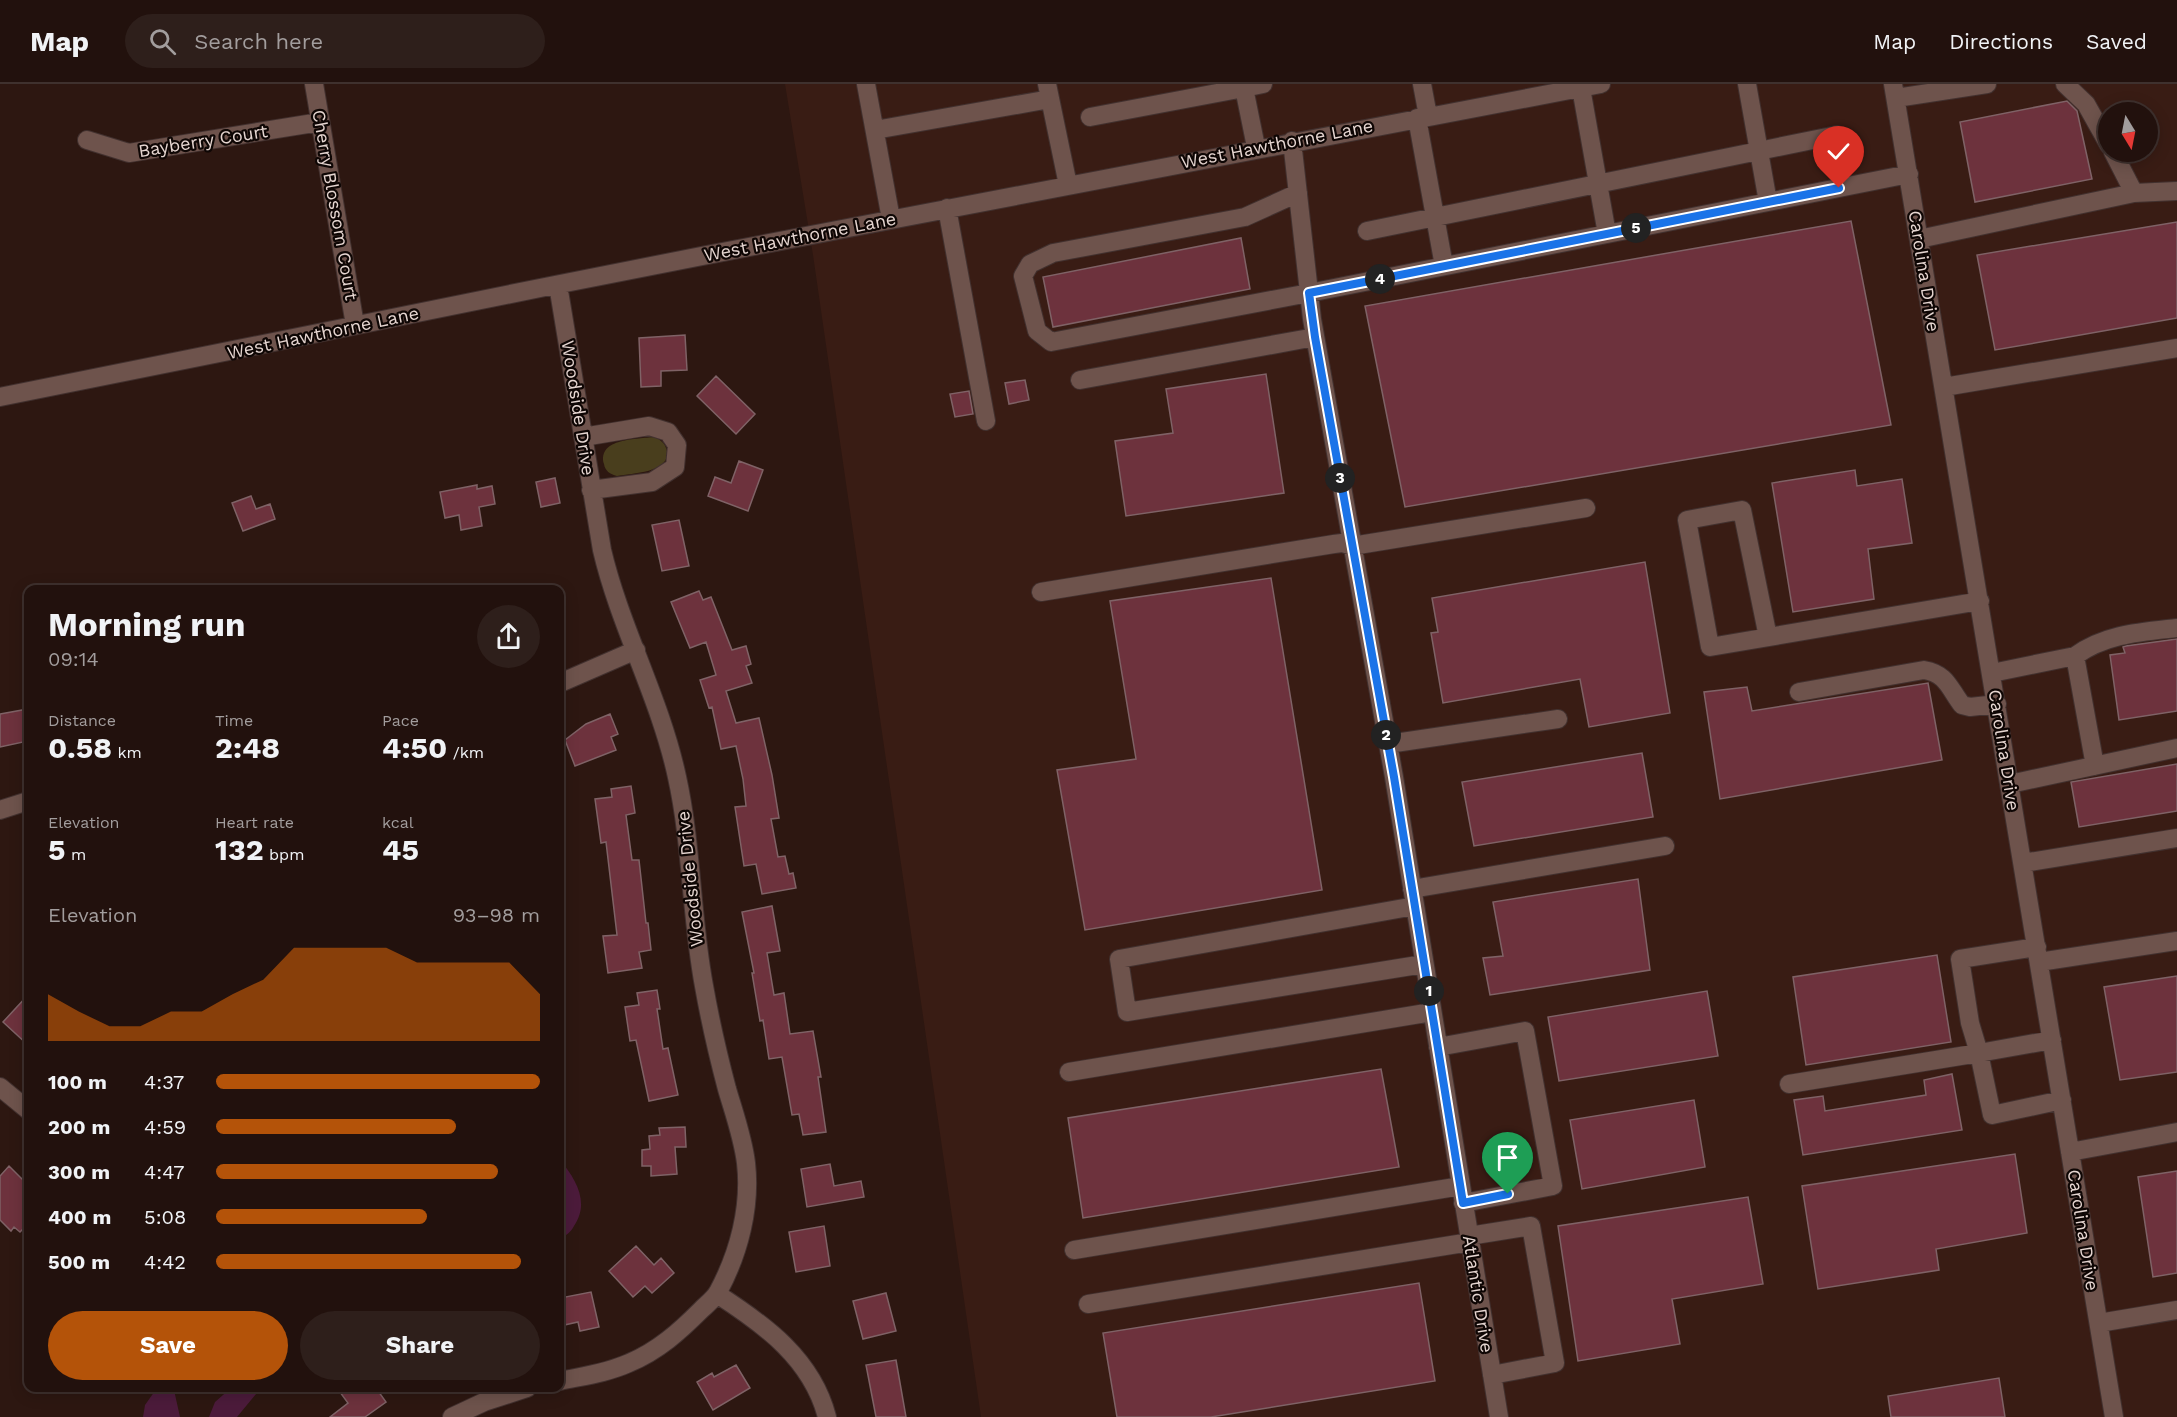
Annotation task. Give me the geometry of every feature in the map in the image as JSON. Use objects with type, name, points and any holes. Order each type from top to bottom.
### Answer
[{"type":"street","name":"Cherry Blossom Court","points":[[314,84],[355,325]]},
{"type":"street","points":[[866,84],[891,219]]},
{"type":"street","points":[[1090,117],[1223,88],[1244,88],[1263,84]]},
{"type":"street","points":[[1422,84],[1422,117],[1444,266]]},
{"type":"street","name":"West Hawthorne Lane","points":[[0,397],[1256,147],[1601,84]]},
{"type":"street","points":[[1747,84],[1768,202]]},
{"type":"street","points":[[1894,91],[1987,84]]},
{"type":"street","points":[[2065,84],[2086,104],[2098,125]]},
{"type":"street","points":[[1244,88],[1256,147]]},
{"type":"street","points":[[1581,88],[1607,234]]},
{"type":"street","name":"Carolina Drive","points":[[1894,91],[2114,1417]]},
{"type":"street","points":[[875,130],[1048,92],[1068,185]]},
{"type":"street","name":"Bayberry Court","points":[[87,140],[129,153],[320,122]]},
{"type":"street","points":[[1367,231],[1837,135]]},
{"type":"street","name":"Atlantic Drive","points":[[1292,141],[1315,337],[1388,744],[1499,1417]]},
{"type":"street","points":[[2118,162],[2134,193]]},
{"type":"street","points":[[1298,193],[1245,217],[1053,253],[1030,264],[1023,276],[1037,331],[1051,342],[1909,174]]},
{"type":"street","points":[[1918,239],[2134,193],[2177,191]]},
{"type":"street","points":[[947,208],[986,421]]},
{"type":"street","name":"Woodside Drive","points":[[558,285],[591,490],[609,582],[663,725],[677,777],[704,988],[746,1162],[746,1207],[740,1235],[717,1294],[680,1332],[650,1353],[615,1369],[564,1380]]},
{"type":"street","points":[[1080,380],[1315,337]]},
{"type":"street","points":[[1944,387],[2177,348]]},
{"type":"street","points":[[584,437],[649,426],[668,432],[677,445],[675,467],[652,482],[591,490]]},
{"type":"street","points":[[1041,592],[1334,544],[1342,543],[1352,546],[1586,508]]},
{"type":"street","points":[[1768,637],[1742,510],[1687,520],[1710,646],[1768,637],[1980,601]]},
{"type":"street","points":[[1992,673],[2075,656],[2088,646],[2127,633],[2177,628]]},
{"type":"street","points":[[564,680],[636,650]]},
{"type":"street","points":[[2075,656],[2095,766]]},
{"type":"street","points":[[1799,692],[1924,670],[1937,672],[1945,679],[1962,705],[1970,707],[1996,704]]},
{"type":"street","points":[[1388,744],[1558,719]]},
{"type":"street","points":[[2010,784],[2177,748]]},
{"type":"street","points":[[0,810],[24,802]]},
{"type":"street","points":[[2023,863],[2177,838]]},
{"type":"street","points":[[1424,964],[1127,1012],[1119,959],[1665,846]]},
{"type":"street","points":[[2062,1100],[1992,1115],[1970,1023],[1960,958],[2038,955],[2177,941]]},
{"type":"street","points":[[1069,1072],[1432,1012]]},
{"type":"street","points":[[1074,1250],[1462,1195],[1553,1186],[1525,1031],[1438,1047]]},
{"type":"street","points":[[1789,1084],[2052,1040]]},
{"type":"street","points":[[0,1087],[24,1108]]},
{"type":"street","points":[[2070,1152],[2177,1132]]},
{"type":"street","points":[[1088,1304],[1469,1239],[1531,1226],[1555,1363],[1492,1375]]},
{"type":"street","points":[[717,1294],[748,1314],[793,1352],[817,1388],[827,1417]]},
{"type":"street","points":[[2099,1323],[2177,1310]]},
{"type":"street","points":[[452,1417],[484,1402],[515,1392]]},
{"type":"shaded area","points":[[785,84],[2177,84],[2177,1417],[981,1417],[813,255]]},
{"type":"shaded area","points":[[654,437],[662,442],[667,451],[663,464],[649,471],[617,476],[605,469],[603,455],[613,445],[629,440]]},
{"type":"shaded area","points":[[564,1165],[576,1183],[581,1200],[579,1217],[568,1234],[564,1236]]},
{"type":"shaded area","points":[[154,1392],[174,1392],[180,1417],[143,1417],[145,1405]]},
{"type":"shaded area","points":[[226,1392],[258,1392],[237,1417],[209,1417],[215,1402]]},
{"type":"building","points":[[2067,101],[2077,111],[2092,179],[1975,202],[1960,122]]},
{"type":"building","points":[[1851,221],[1891,425],[1405,507],[1365,306]]},
{"type":"building","points":[[2177,222],[2177,318],[1995,350],[1977,255]]},
{"type":"building","points":[[1241,238],[1250,289],[1053,327],[1043,277]]},
{"type":"building","points":[[685,335],[687,370],[661,371],[661,386],[641,387],[639,338]]},
{"type":"building","points":[[1266,374],[1284,493],[1126,516],[1115,441],[1173,433],[1166,389]]},
{"type":"building","points":[[716,376],[755,414],[736,434],[697,396]]},
{"type":"building","points":[[1025,380],[1029,400],[1009,404],[1005,383]]},
{"type":"building","points":[[969,391],[973,414],[955,417],[950,394]]},
{"type":"building","points":[[739,461],[763,470],[748,511],[708,496],[715,477],[731,483]]},
{"type":"building","points":[[1855,470],[1857,486],[1902,479],[1912,543],[1868,549],[1874,599],[1793,612],[1772,483]]},
{"type":"building","points":[[555,478],[560,503],[541,507],[536,482]]},
{"type":"building","points":[[477,485],[477,489],[492,486],[495,504],[479,507],[482,526],[461,530],[459,515],[445,518],[440,492]]},
{"type":"building","points":[[251,496],[256,509],[270,504],[275,519],[243,531],[232,503]]},
{"type":"building","points":[[679,520],[689,566],[662,571],[652,525]]},
{"type":"building","points":[[1645,562],[1670,713],[1589,727],[1580,679],[1443,703],[1431,633],[1438,632],[1432,598]]},
{"type":"building","points":[[1271,578],[1322,890],[1085,930],[1057,770],[1136,759],[1110,601]]},
{"type":"building","points":[[699,591],[703,600],[711,597],[732,650],[746,646],[751,664],[746,666],[752,683],[726,691],[736,723],[759,718],[779,818],[771,819],[778,857],[785,856],[789,874],[793,873],[796,888],[762,894],[756,864],[744,866],[735,807],[746,806],[736,746],[721,749],[712,707],[709,708],[700,680],[716,675],[706,642],[690,648],[671,602]]},
{"type":"building","points":[[2177,639],[2177,711],[2119,720],[2110,655],[2125,653],[2123,647],[2126,646]]},
{"type":"building","points":[[1928,683],[1942,760],[1720,799],[1704,692],[1747,687],[1752,711]]},
{"type":"building","points":[[24,710],[24,742],[0,747],[0,714]]},
{"type":"building","points":[[610,714],[618,734],[611,737],[616,750],[575,766],[565,740],[586,724]]},
{"type":"building","points":[[1642,753],[1653,817],[1474,846],[1462,782]]},
{"type":"building","points":[[2177,764],[2177,811],[2079,827],[2071,782]]},
{"type":"building","points":[[631,786],[635,813],[626,815],[632,860],[639,860],[651,950],[639,952],[642,968],[608,973],[603,936],[617,935],[606,842],[601,843],[595,799],[612,797],[611,789]]},
{"type":"building","points":[[1638,879],[1650,970],[1490,995],[1483,958],[1503,956],[1493,902]]},
{"type":"building","points":[[772,906],[780,951],[767,953],[774,995],[784,993],[790,1034],[813,1031],[821,1077],[818,1077],[826,1132],[803,1135],[799,1114],[792,1115],[782,1057],[769,1059],[763,1020],[760,1021],[752,973],[754,973],[742,912]]},
{"type":"building","points":[[1937,955],[1951,1042],[1806,1065],[1793,977]]},
{"type":"building","points":[[2177,976],[2177,1072],[2120,1080],[2104,987]]},
{"type":"building","points":[[657,990],[660,1009],[657,1009],[663,1049],[668,1048],[678,1095],[649,1101],[636,1040],[630,1041],[625,1007],[639,1005],[637,993]]},
{"type":"building","points":[[1707,991],[1718,1056],[1559,1081],[1548,1017]]},
{"type":"building","points":[[24,999],[24,1041],[3,1022]]},
{"type":"building","points":[[1381,1069],[1399,1167],[1083,1218],[1068,1118]]},
{"type":"building","points":[[1952,1074],[1962,1130],[1803,1155],[1794,1100],[1823,1096],[1825,1111],[1926,1095],[1924,1080]]},
{"type":"building","points":[[1694,1100],[1705,1167],[1582,1189],[1570,1120]]},
{"type":"building","points":[[685,1127],[686,1147],[675,1147],[677,1174],[651,1176],[651,1166],[642,1166],[642,1150],[650,1149],[649,1136],[660,1135],[659,1128]]},
{"type":"building","points":[[2015,1154],[2027,1233],[1936,1249],[1939,1270],[1818,1289],[1802,1186]]},
{"type":"building","points":[[830,1164],[834,1186],[861,1181],[864,1197],[807,1207],[801,1169]]},
{"type":"building","points":[[9,1166],[24,1181],[24,1228],[20,1232],[14,1227],[11,1231],[0,1220],[0,1176]]},
{"type":"building","points":[[2177,1171],[2177,1273],[2153,1277],[2138,1177]]},
{"type":"building","points":[[1748,1197],[1763,1284],[1672,1299],[1680,1344],[1578,1361],[1558,1226]]},
{"type":"building","points":[[824,1226],[830,1266],[796,1272],[789,1232]]},
{"type":"building","points":[[636,1246],[654,1265],[661,1258],[674,1273],[652,1293],[645,1286],[633,1297],[609,1271]]},
{"type":"building","points":[[1419,1283],[1435,1381],[1211,1417],[1117,1417],[1103,1333]]},
{"type":"building","points":[[591,1292],[599,1327],[580,1331],[578,1322],[564,1325],[564,1297]]},
{"type":"building","points":[[886,1293],[896,1331],[863,1339],[853,1301]]},
{"type":"building","points":[[896,1360],[906,1417],[876,1417],[866,1365]]},
{"type":"building","points":[[736,1365],[750,1388],[713,1410],[697,1382],[712,1373],[714,1377]]},
{"type":"building","points":[[1999,1378],[2005,1417],[1891,1417],[1888,1396]]},
{"type":"building","points":[[340,1392],[379,1392],[386,1402],[365,1417],[330,1417],[348,1403]]},
{"type":"route","points":[[1508,1194],[1463,1203],[1394,777],[1309,293],[1839,188]]}]
